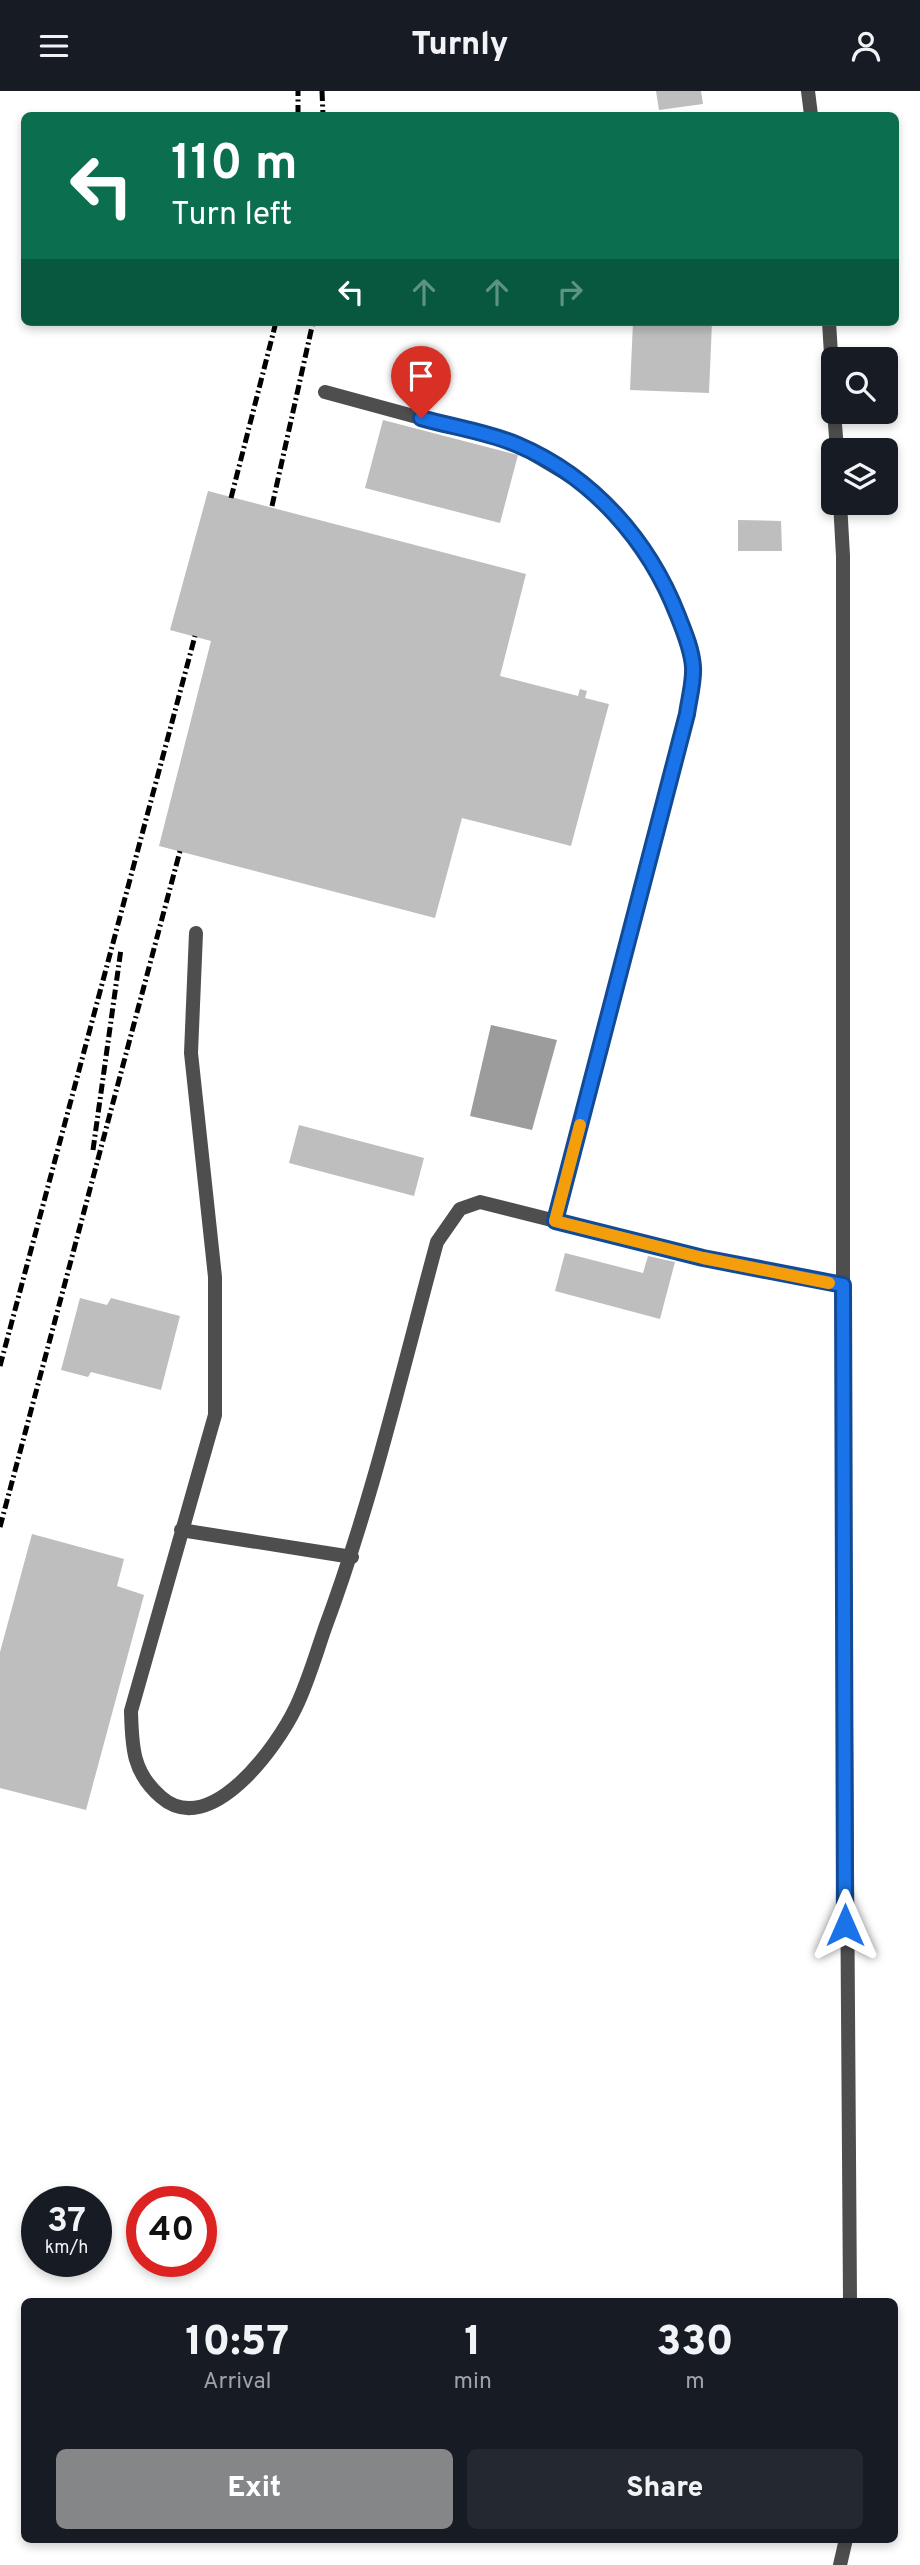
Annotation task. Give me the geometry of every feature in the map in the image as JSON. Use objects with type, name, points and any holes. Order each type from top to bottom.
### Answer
[{"type":"street","points":[[808,91],[811,112]]},
{"type":"street","points":[[829,326],[831,347]]},
{"type":"street","points":[[325,393],[516,444],[583,484],[626,525],[646,551],[667,587],[686,635],[693,667],[687,714],[555,1221]]},
{"type":"street","points":[[841,515],[850,2298]]},
{"type":"street","points":[[196,933],[191,1053],[215,1277],[215,1415],[131,1711],[132,1757],[159,1796],[173,1806],[195,1810],[214,1803],[250,1775],[295,1709],[352,1557],[437,1241],[460,1209],[480,1202],[703,1258],[843,1285]]},
{"type":"street","points":[[181,1530],[352,1557]]},
{"type":"street","points":[[841,2565],[845,2543]]},
{"type":"shaded area","points":[[491,1025],[557,1040],[532,1130],[470,1116]]},
{"type":"building","points":[[656,91],[701,91],[703,104],[659,110]]},
{"type":"building","points":[[633,326],[712,326],[709,393],[630,390]]},
{"type":"building","points":[[383,420],[518,455],[500,523],[365,488]]},
{"type":"building","points":[[208,491],[526,574],[500,676],[578,696],[580,689],[587,691],[585,698],[609,704],[571,846],[462,818],[435,918],[159,846],[211,641],[170,630]]},
{"type":"building","points":[[738,520],[781,521],[782,551],[738,551]]},
{"type":"building","points":[[299,1125],[424,1158],[414,1196],[289,1163]]},
{"type":"building","points":[[565,1253],[643,1273],[648,1256],[675,1262],[660,1319],[555,1291]]},
{"type":"building","points":[[80,1298],[107,1305],[111,1298],[180,1316],[161,1390],[91,1372],[88,1377],[61,1370]]},
{"type":"building","points":[[32,1534],[124,1559],[117,1586],[144,1595],[86,1810],[0,1788],[0,1652]]},
{"type":"railway","points":[[298,91],[298,112]]},
{"type":"railway","points":[[322,91],[323,112]]},
{"type":"railway","points":[[231,498],[275,326]]},
{"type":"railway","points":[[272,506],[312,326]]},
{"type":"railway","points":[[0,1366],[195,636]]},
{"type":"railway","points":[[0,1527],[180,851]]},
{"type":"railway","points":[[93,1150],[121,949]]},
{"type":"slow traffic","points":[[580,1125],[555,1221],[703,1258],[829,1283]]},
{"type":"route","points":[[421,418],[516,444],[542,457],[583,484],[626,525],[646,551],[667,587],[686,635],[693,667],[687,714],[555,1221],[703,1258],[843,1285],[845,1925]]}]
